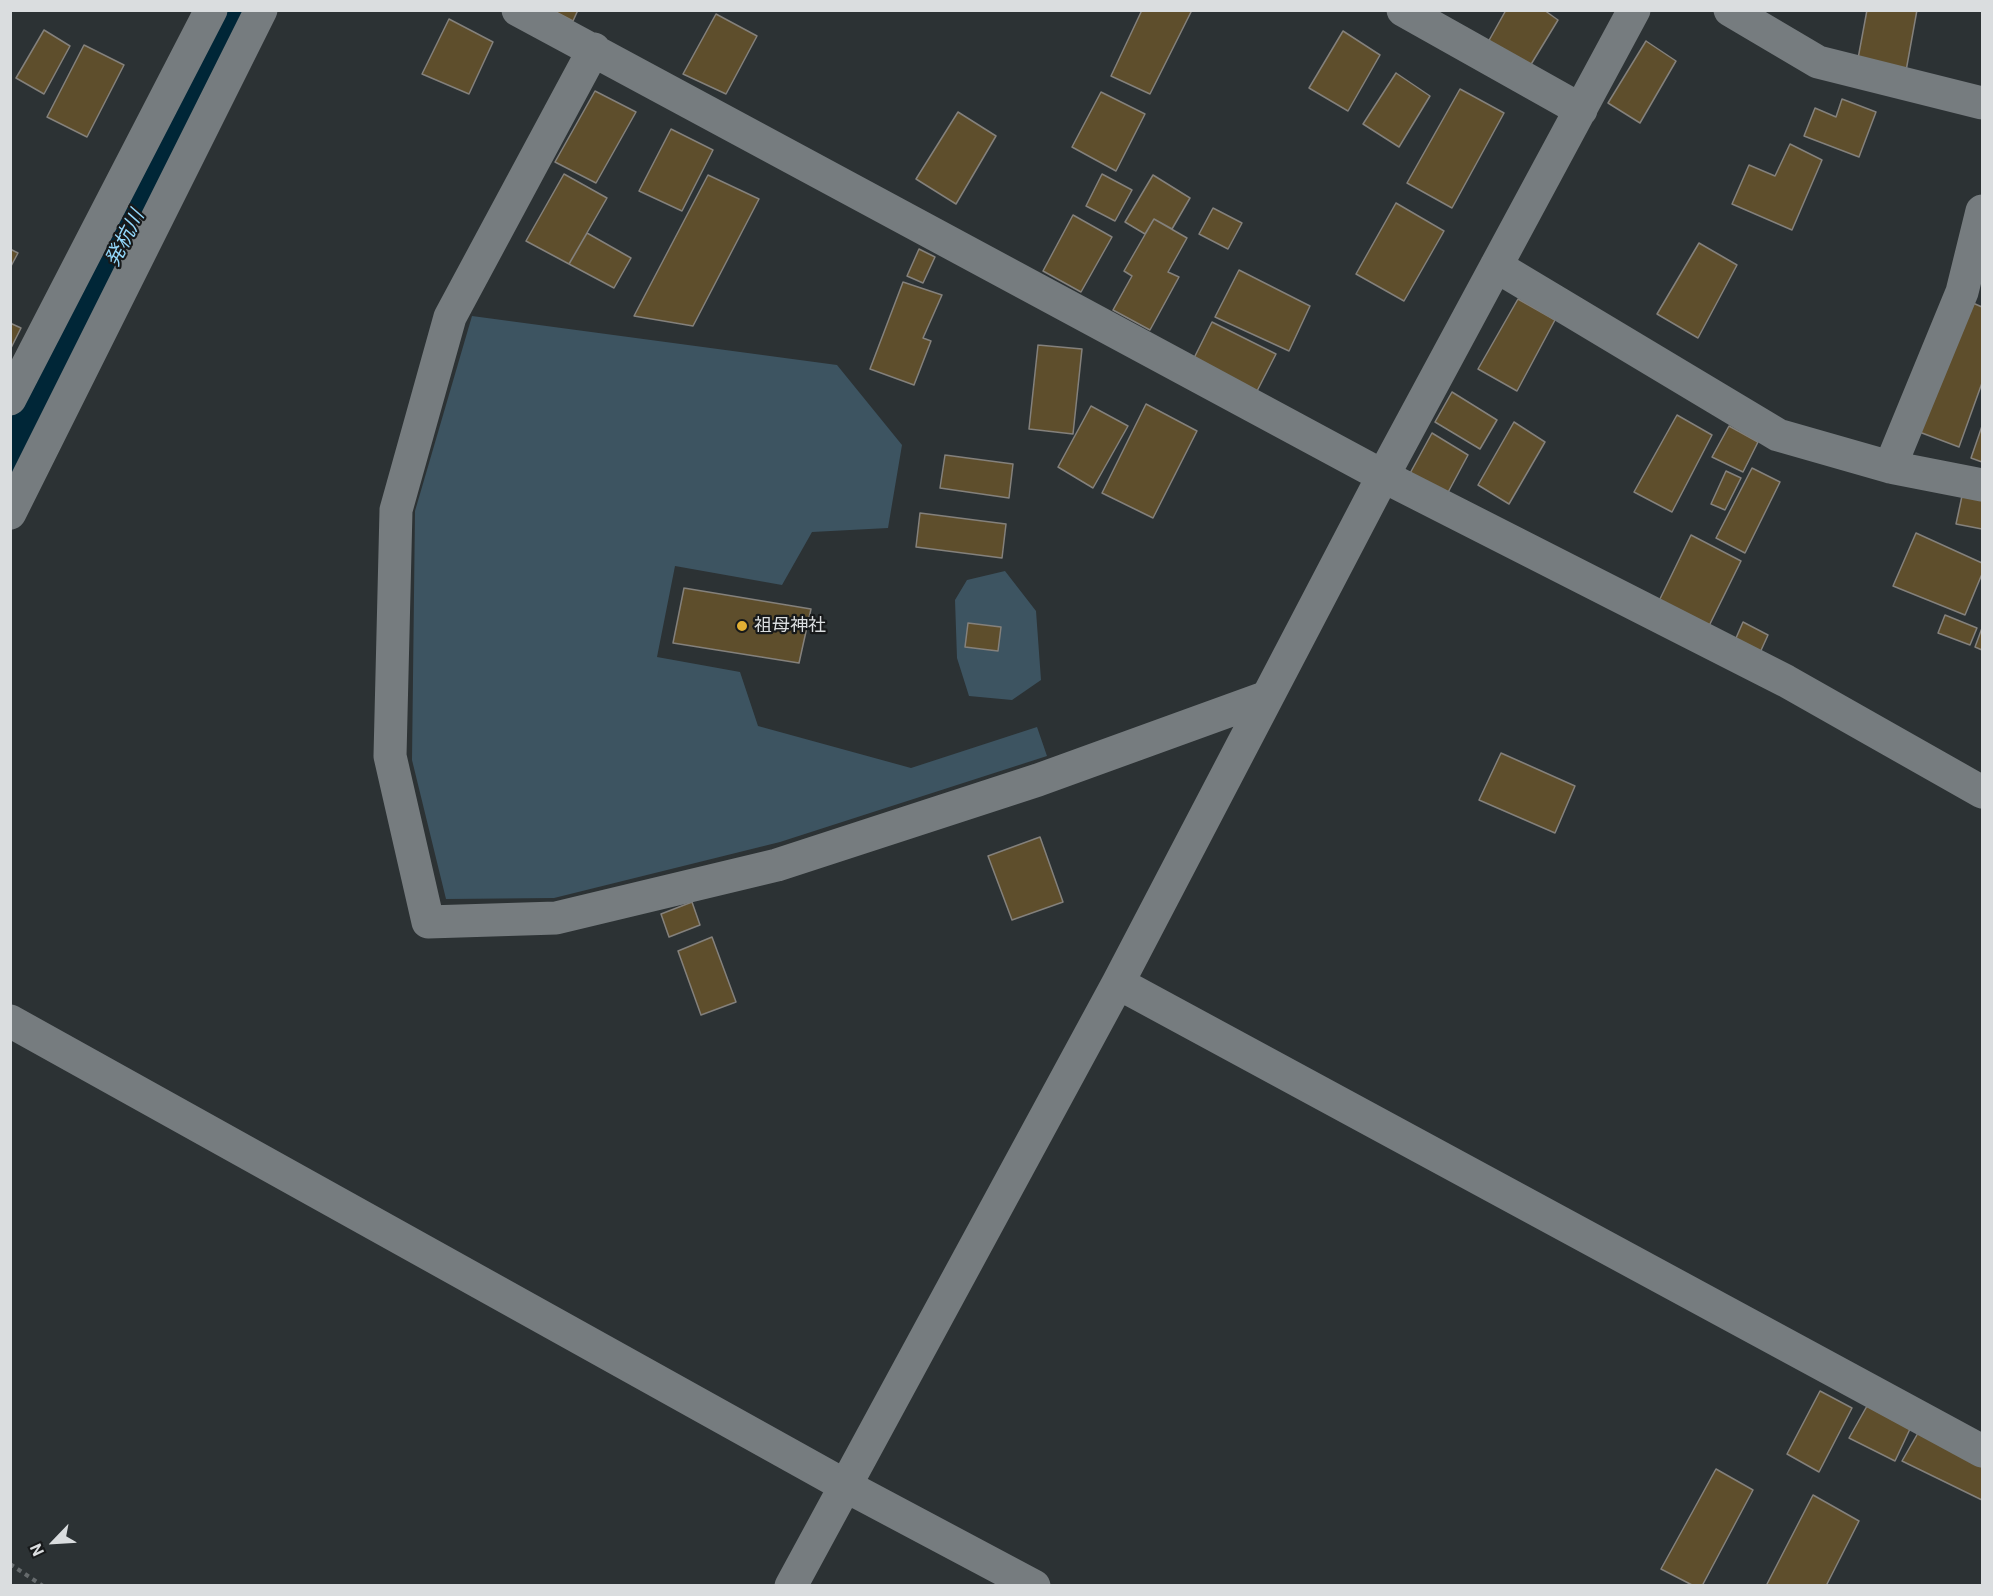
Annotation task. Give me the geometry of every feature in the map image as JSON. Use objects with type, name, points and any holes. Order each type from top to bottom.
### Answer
[{"type":"street","points":[[10,399],[211,10]]},
{"type":"street","points":[[10,513],[261,10]]},
{"type":"street","points":[[518,10],[1383,476],[1786,681],[1983,792]]},
{"type":"street","points":[[1403,10],[1581,110]]},
{"type":"street","points":[[791,1586],[1118,983],[1383,476],[1634,10]]},
{"type":"street","points":[[1730,10],[1818,62],[1983,103]]},
{"type":"street","points":[[594,49],[450,316],[396,510],[390,756],[428,922],[556,918],[777,865],[1038,780],[1267,697]]},
{"type":"street","points":[[1890,467],[1962,291],[1983,211]]},
{"type":"street","points":[[1496,266],[1778,435],[1890,467],[1983,485]]},
{"type":"street","points":[[1118,983],[1983,1451]]},
{"type":"street","points":[[10,1021],[844,1485],[1034,1586]]},
{"type":"path","points":[[10,1564],[43,1586]]},
{"type":"shaded area","points":[[472,316],[837,365],[902,445],[888,528],[812,532],[782,585],[675,566],[657,657],[740,672],[758,726],[911,768],[1037,727],[1047,756],[780,842],[554,898],[446,899],[412,760],[415,511]]},
{"type":"shaded area","points":[[1005,571],[1036,611],[1041,680],[1012,700],[969,696],[957,658],[955,600],[967,580]]},
{"type":"building","points":[[552,10],[578,10],[573,21]]},
{"type":"building","points":[[1142,10],[1192,10],[1150,94],[1111,76]]},
{"type":"building","points":[[1506,10],[1544,10],[1558,20],[1527,71],[1487,44]]},
{"type":"building","points":[[1867,10],[1917,10],[1906,71],[1857,64]]},
{"type":"building","points":[[716,14],[757,36],[726,94],[683,74]]},
{"type":"building","points":[[449,19],[493,42],[469,94],[422,74]]},
{"type":"building","points":[[44,30],[70,46],[44,94],[16,78]]},
{"type":"building","points":[[1343,31],[1380,55],[1348,111],[1309,88]]},
{"type":"building","points":[[1646,41],[1676,61],[1640,123],[1608,103]]},
{"type":"building","points":[[84,45],[124,65],[87,137],[47,117]]},
{"type":"building","points":[[1396,73],[1430,96],[1399,147],[1363,124]]},
{"type":"building","points":[[1460,89],[1504,113],[1452,208],[1407,183]]},
{"type":"building","points":[[595,91],[636,112],[596,183],[555,162]]},
{"type":"building","points":[[1101,92],[1145,114],[1116,171],[1072,147]]},
{"type":"building","points":[[1842,99],[1876,112],[1859,157],[1804,136],[1815,108],[1836,117]]},
{"type":"building","points":[[958,112],[996,136],[956,204],[916,179]]},
{"type":"building","points":[[671,129],[713,150],[682,211],[639,191]]},
{"type":"building","points":[[1790,144],[1822,160],[1792,230],[1732,204],[1749,165],[1775,176]]},
{"type":"building","points":[[564,174],[607,198],[569,264],[526,241]]},
{"type":"building","points":[[1102,174],[1132,190],[1115,221],[1086,206]]},
{"type":"building","points":[[708,175],[759,199],[693,326],[634,316]]},
{"type":"building","points":[[1153,175],[1190,198],[1172,229],[1154,219],[1145,234],[1125,222]]},
{"type":"building","points":[[1396,203],[1444,231],[1404,301],[1356,274]]},
{"type":"building","points":[[1213,208],[1242,223],[1228,249],[1199,234]]},
{"type":"building","points":[[1073,215],[1112,237],[1081,292],[1043,271]]},
{"type":"building","points":[[1154,219],[1187,238],[1168,272],[1179,277],[1150,330],[1113,310],[1132,276],[1124,271]]},
{"type":"building","points":[[587,233],[631,258],[614,288],[569,264]]},
{"type":"building","points":[[1699,243],[1737,265],[1698,338],[1657,314]]},
{"type":"building","points":[[10,249],[18,253],[10,268]]},
{"type":"building","points":[[919,249],[935,257],[923,283],[907,276]]},
{"type":"building","points":[[1239,270],[1310,306],[1289,351],[1215,317]]},
{"type":"building","points":[[903,282],[942,295],[923,338],[931,341],[914,385],[870,369]]},
{"type":"building","points":[[1518,299],[1555,320],[1517,391],[1478,369]]},
{"type":"building","points":[[1966,300],[1982,307],[1982,383],[1959,447],[1914,430]]},
{"type":"building","points":[[1212,322],[1276,354],[1256,393],[1192,362]]},
{"type":"building","points":[[10,323],[21,328],[10,350]]},
{"type":"building","points":[[1038,345],[1082,349],[1073,434],[1029,429]]},
{"type":"building","points":[[1452,392],[1497,420],[1480,449],[1435,422]]},
{"type":"building","points":[[1146,404],[1197,431],[1153,518],[1102,493]]},
{"type":"building","points":[[1091,406],[1128,426],[1093,488],[1058,467]]},
{"type":"building","points":[[1677,415],[1712,435],[1672,512],[1634,492]]},
{"type":"building","points":[[1514,422],[1545,442],[1509,504],[1478,485]]},
{"type":"building","points":[[1729,426],[1758,442],[1743,472],[1712,457]]},
{"type":"building","points":[[1982,426],[1982,462],[1971,458]]},
{"type":"building","points":[[1432,433],[1468,455],[1445,498],[1408,477]]},
{"type":"building","points":[[945,455],[1013,464],[1009,498],[940,488]]},
{"type":"building","points":[[1752,468],[1780,482],[1745,553],[1716,538]]},
{"type":"building","points":[[1726,471],[1741,478],[1725,510],[1711,504]]},
{"type":"building","points":[[1962,496],[1982,499],[1982,529],[1956,524]]},
{"type":"building","points":[[920,513],[1006,524],[1002,558],[916,547]]},
{"type":"building","points":[[1916,533],[1982,563],[1982,574],[1965,615],[1893,586]]},
{"type":"building","points":[[1691,535],[1741,561],[1707,630],[1657,605]]},
{"type":"building","name":"祖母神社","points":[[684,588],[811,609],[799,663],[673,643]]},
{"type":"building","points":[[1945,615],[1977,628],[1970,645],[1938,633]]},
{"type":"building","points":[[1743,622],[1768,635],[1758,657],[1733,645]]},
{"type":"building","points":[[968,623],[1001,627],[998,651],[965,647]]},
{"type":"building","points":[[1982,628],[1982,650],[1975,647]]},
{"type":"building","points":[[1501,753],[1575,786],[1555,833],[1479,800]]},
{"type":"building","points":[[1040,837],[1063,902],[1012,920],[988,856]]},
{"type":"building","points":[[692,902],[700,925],[669,937],[661,914]]},
{"type":"building","points":[[712,937],[736,1002],[701,1015],[678,951]]},
{"type":"building","points":[[1820,1391],[1852,1408],[1819,1472],[1787,1454]]},
{"type":"building","points":[[1867,1406],[1910,1429],[1895,1461],[1849,1438]]},
{"type":"building","points":[[1918,1433],[1982,1465],[1982,1500],[1902,1461]]},
{"type":"building","points":[[1716,1469],[1753,1490],[1702,1586],[1694,1586],[1661,1569]]},
{"type":"building","points":[[1813,1495],[1859,1521],[1826,1586],[1766,1586]]},
{"type":"waterway","name":"発杭川","points":[[10,467],[242,10]]},
{"type":"place","name":"祖母神社","points":[[742,626]]}]
